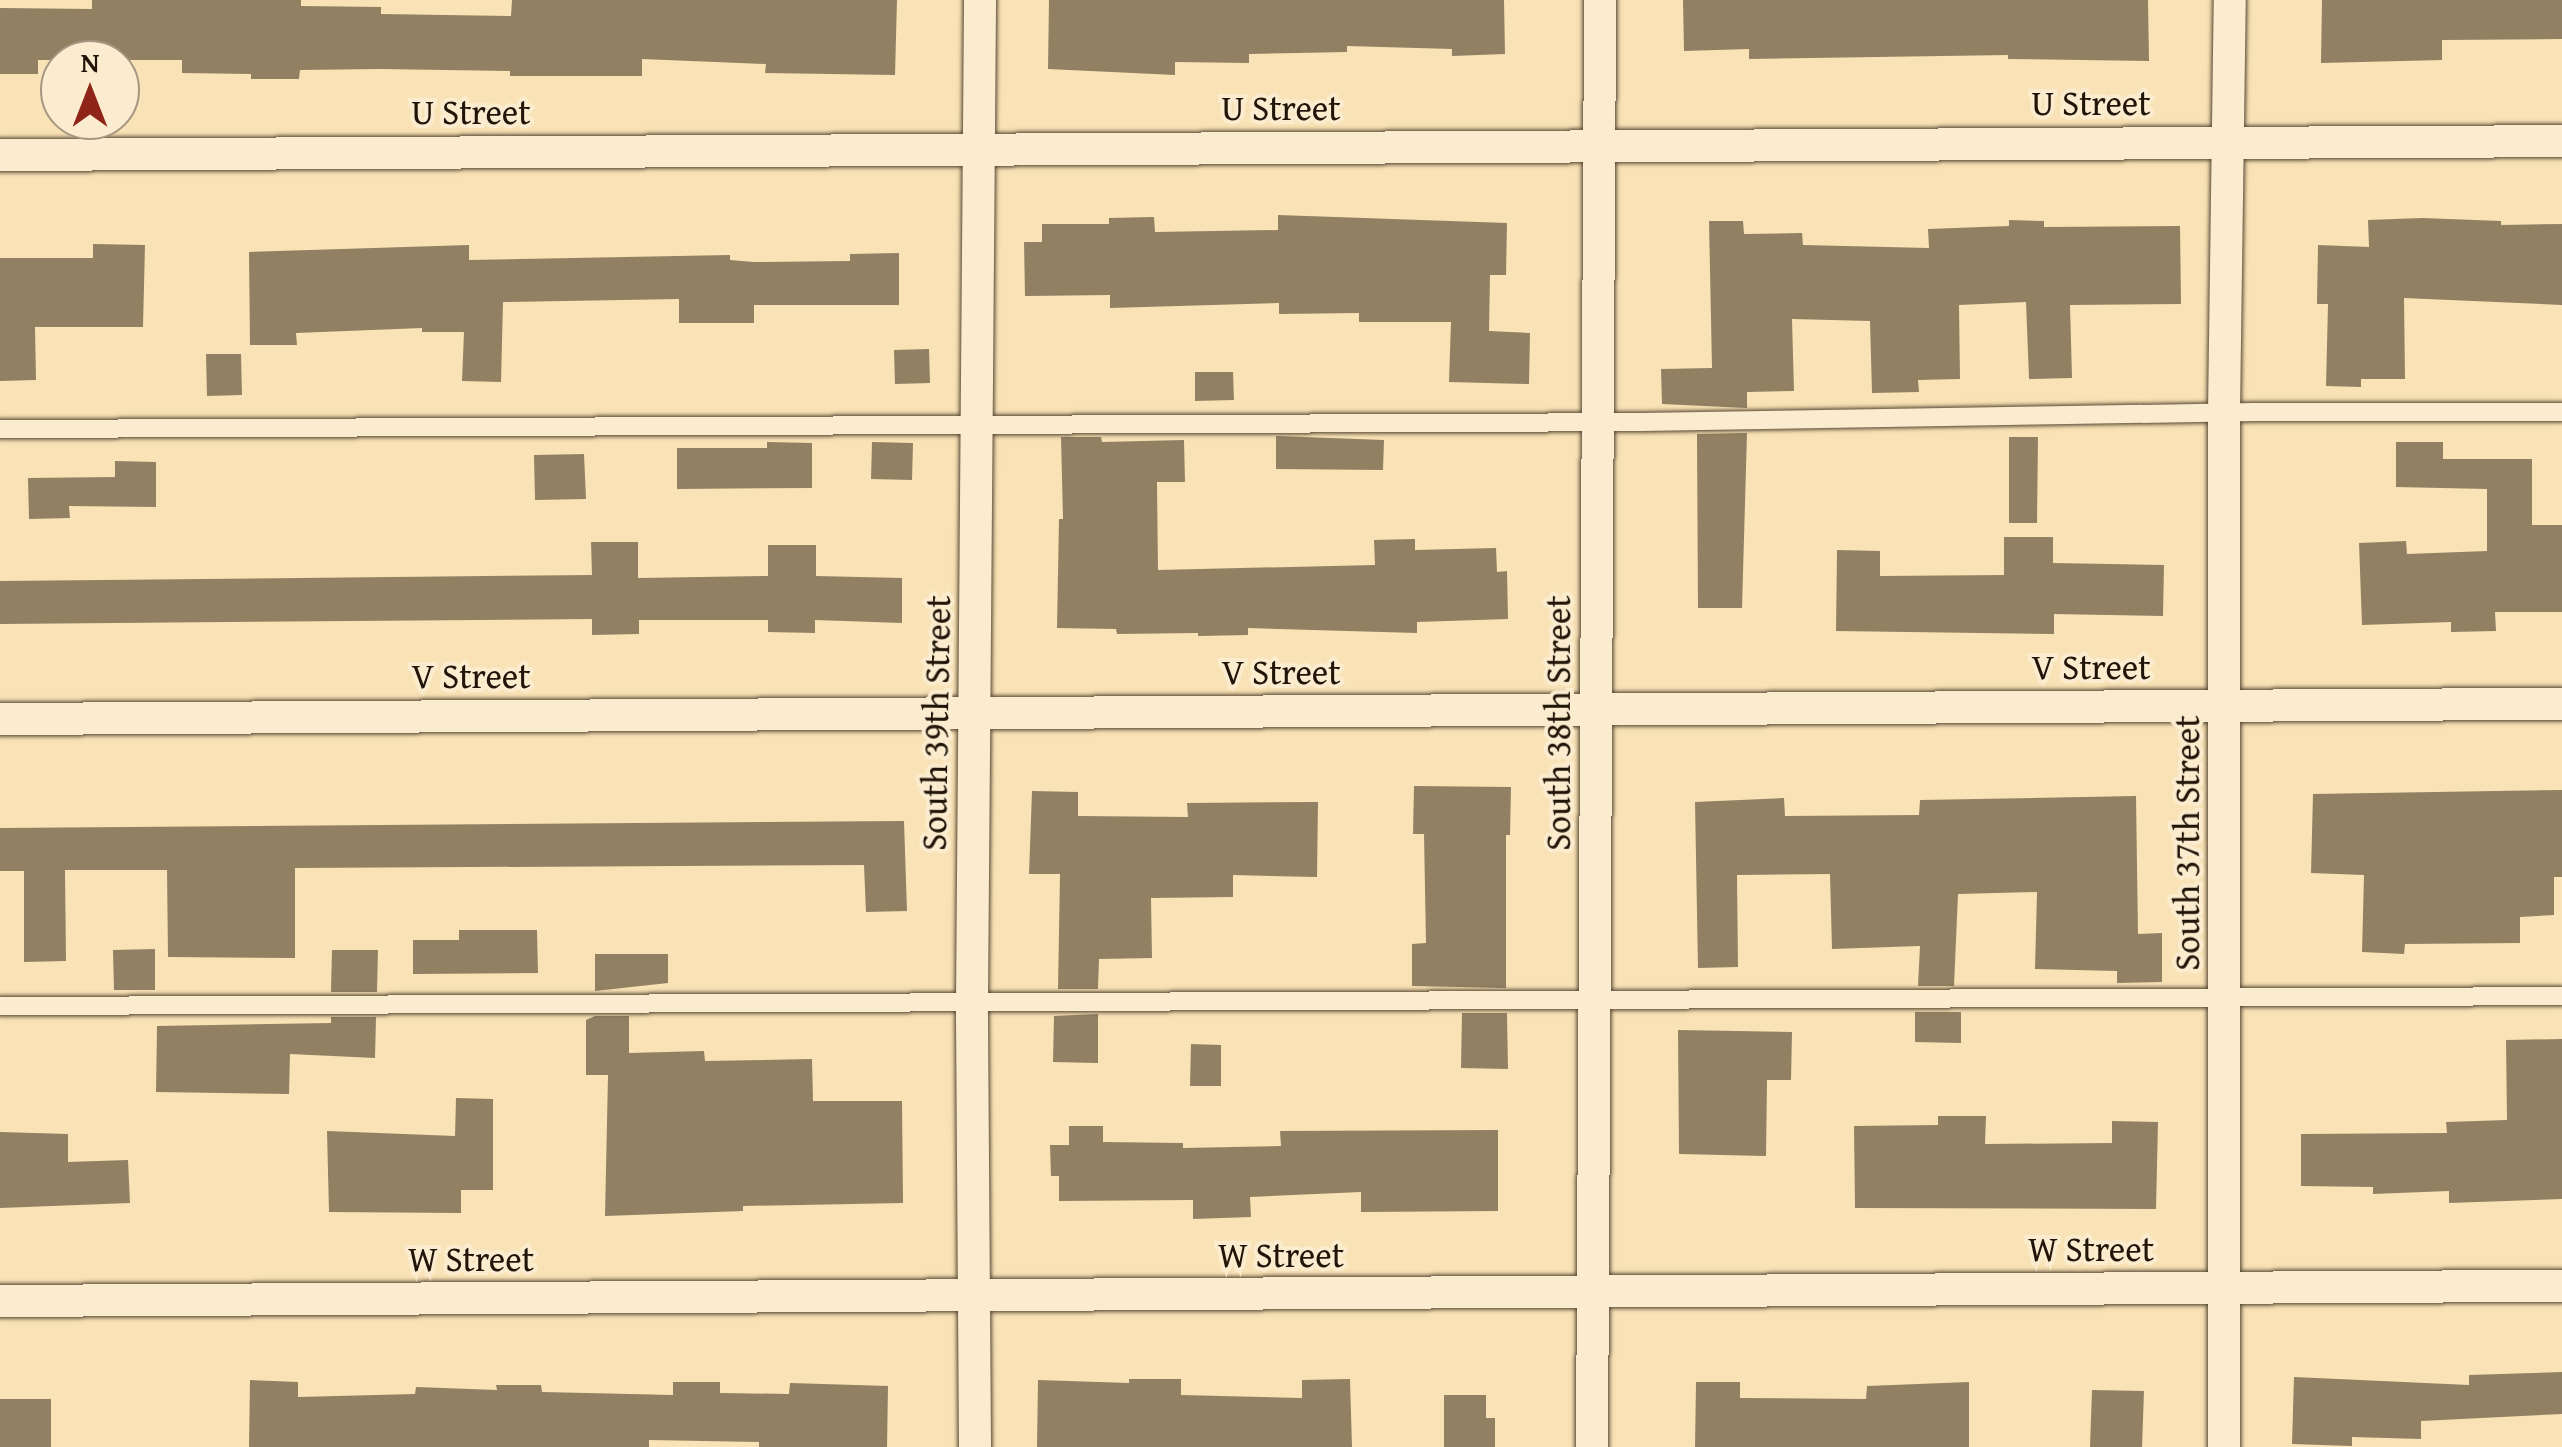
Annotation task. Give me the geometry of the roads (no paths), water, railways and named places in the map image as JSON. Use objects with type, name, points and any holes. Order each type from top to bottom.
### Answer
[{"type":"street","name":"South 39th Street","points":[[974,1447],[972,1000],[980,0]]},
{"type":"street","name":"South 38th Street","points":[[1592,1447],[1600,0]]},
{"type":"street","name":"South 37th Street","points":[[2224,1447],[2224,412],[2230,0]]},
{"type":"street","name":"U Street","points":[[0,155],[2562,141]]},
{"type":"street","name":"V Street","points":[[0,720],[2562,704]]},
{"type":"street","name":"W Street","points":[[0,1302],[2562,1286]]},
{"type":"lane","points":[[0,429],[1599,422],[2224,412],[2562,412]]},
{"type":"lane","points":[[0,1006],[2562,996]]}]
